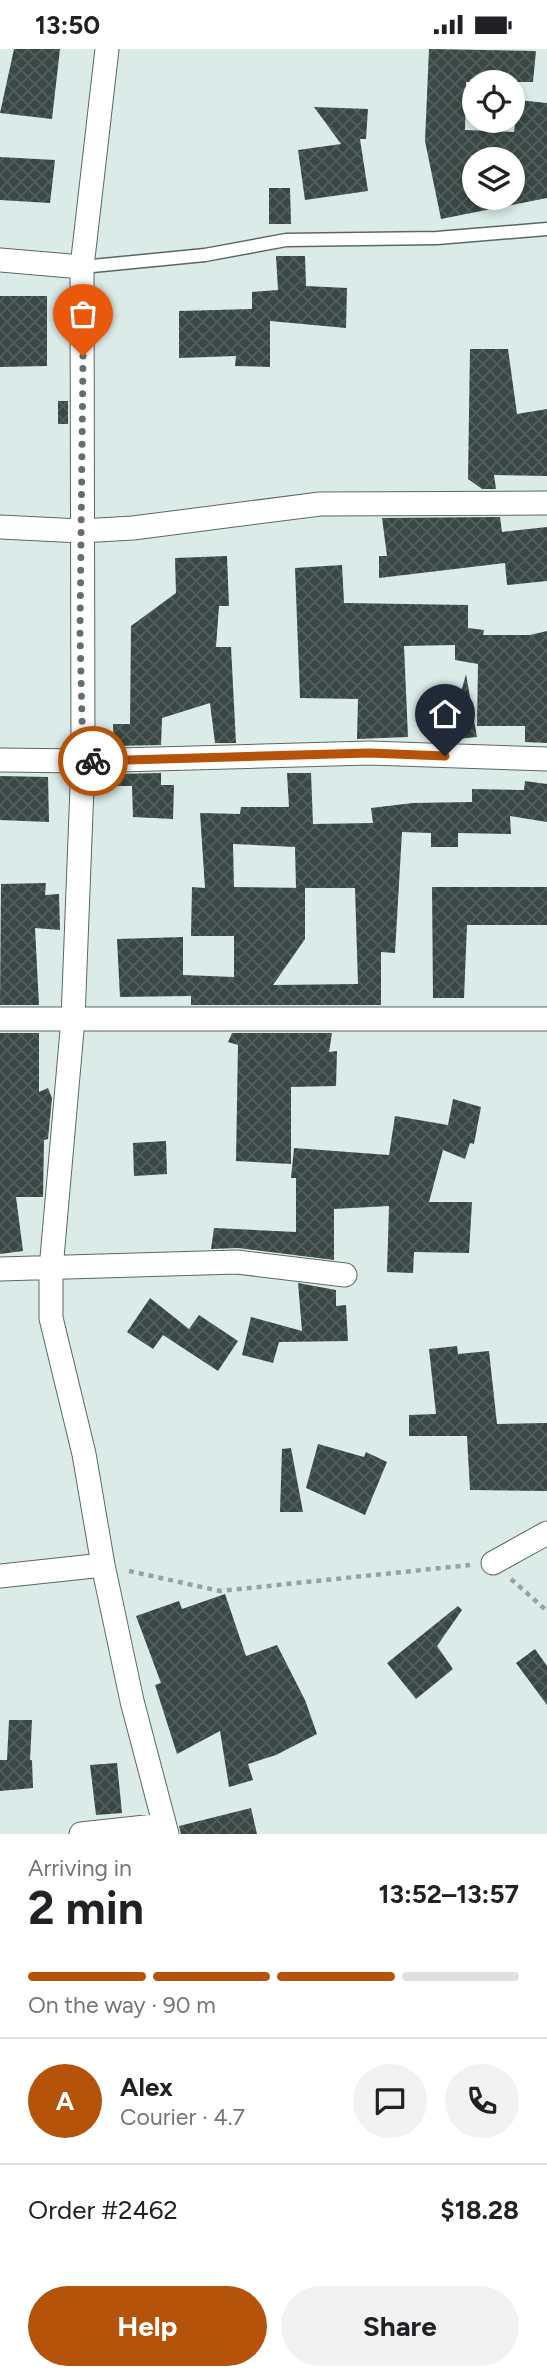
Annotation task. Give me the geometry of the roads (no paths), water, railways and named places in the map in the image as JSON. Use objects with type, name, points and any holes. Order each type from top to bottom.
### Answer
[{"type":"street","points":[[80,1834],[165,1829],[132,1701],[103,1565],[85,1454],[51,1318],[51,1269],[73,1019],[83,761],[82,267],[107,49]]},
{"type":"street","points":[[0,260],[82,267]]},
{"type":"street","points":[[0,527],[81,531],[133,529],[320,504],[547,503]]},
{"type":"street","points":[[0,759],[83,761],[369,753],[547,759]]},
{"type":"street","points":[[0,1019],[547,1019]]},
{"type":"street","points":[[0,1269],[237,1262],[345,1275]]},
{"type":"street","points":[[493,1563],[547,1533]]},
{"type":"street","points":[[0,1576],[103,1565]]},
{"type":"lane","points":[[82,267],[205,255],[286,240],[437,237],[547,229]]}]
